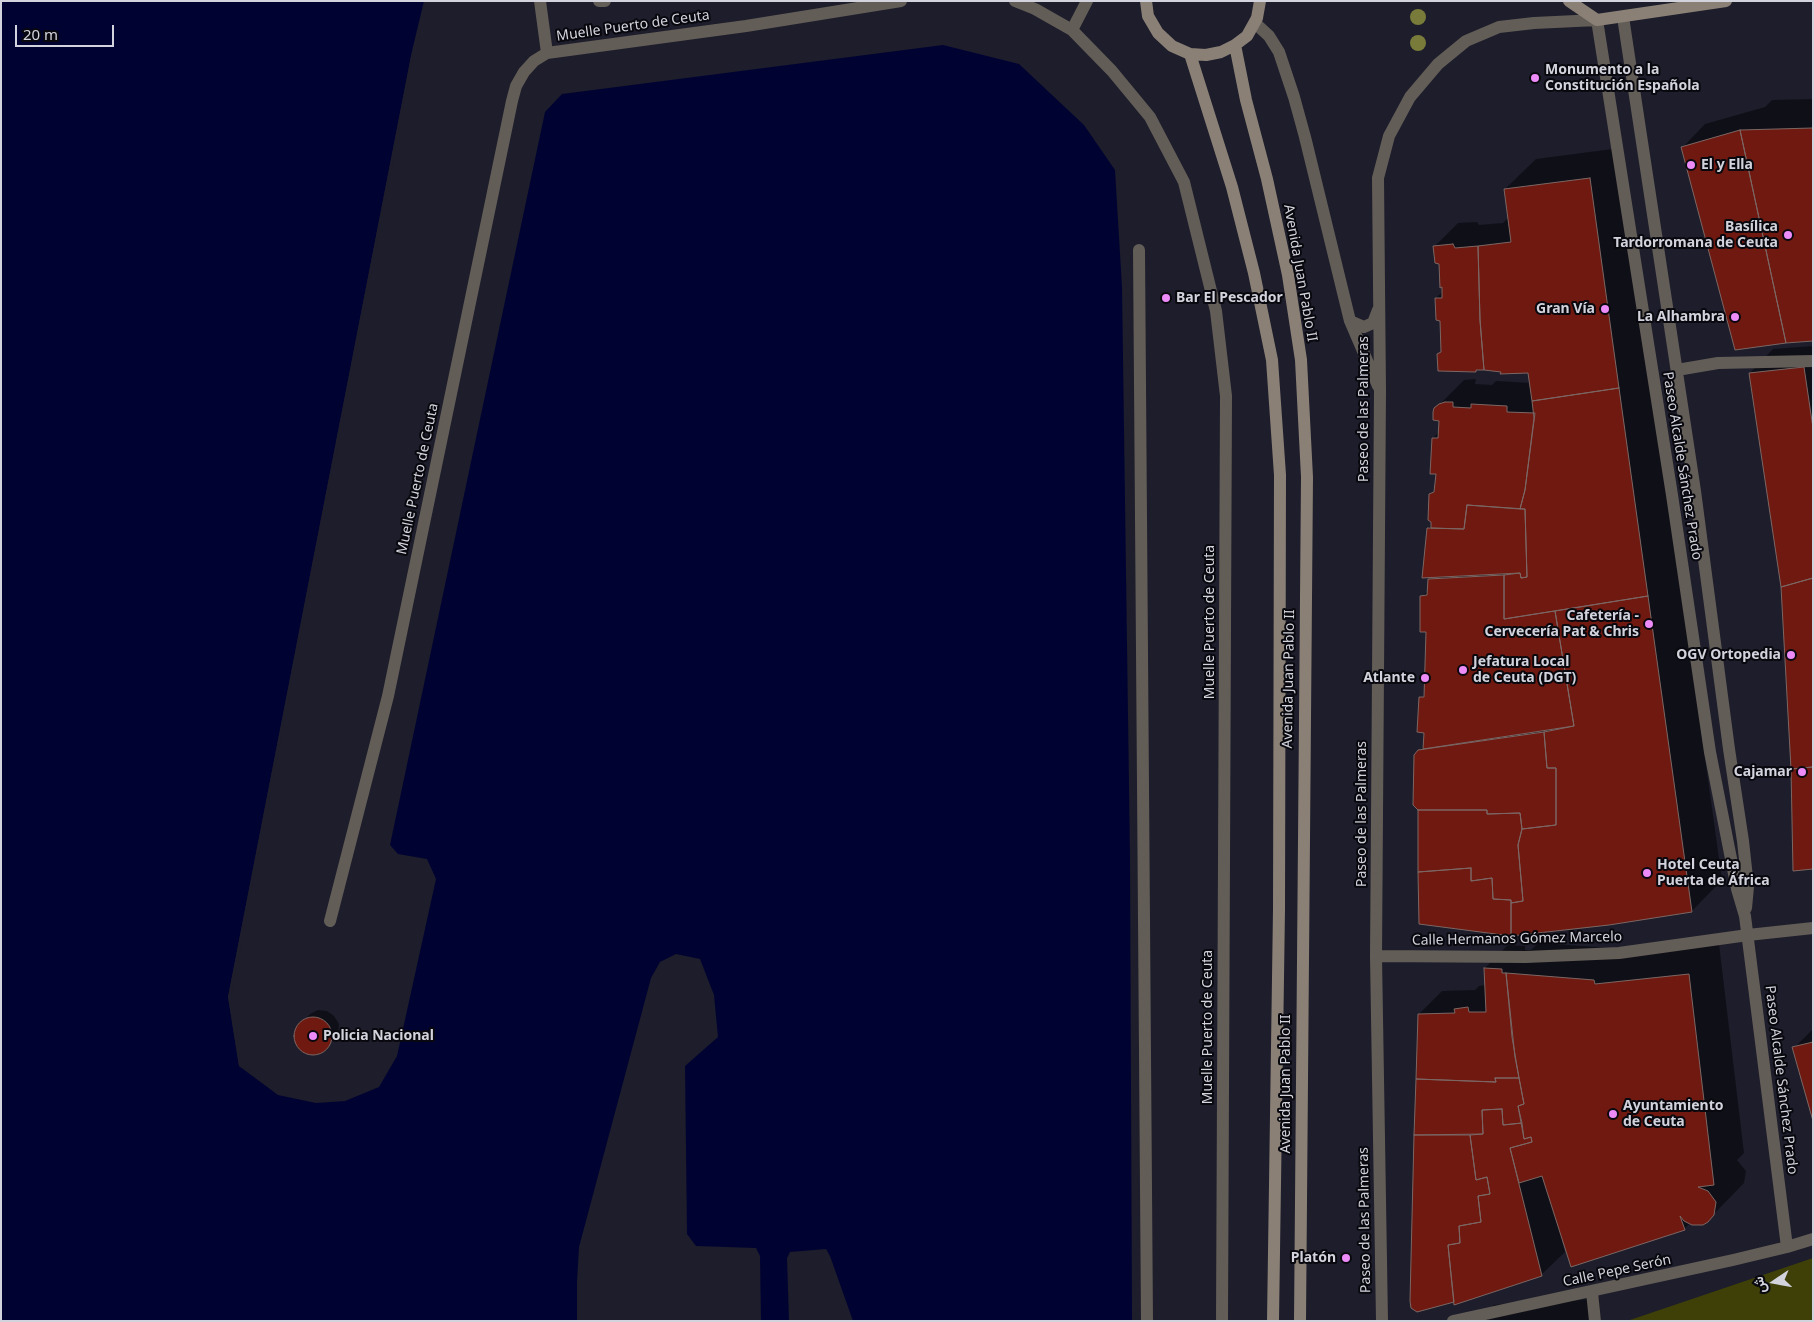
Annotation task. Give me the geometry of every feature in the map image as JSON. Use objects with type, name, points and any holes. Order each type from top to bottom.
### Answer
[{"type":"main road","points":[[1146,1],[1148,16],[1158,33],[1172,46],[1190,54],[1206,55],[1221,52],[1247,36],[1255,23],[1262,4]]},
{"type":"main road","points":[[1569,1],[1597,20],[1726,1]]},
{"type":"main road","points":[[1584,1],[1597,20]]},
{"type":"main road","name":"Avenida Juan Pablo II","points":[[1235,45],[1246,100],[1288,275],[1301,360],[1307,477],[1300,1321]]},
{"type":"main road","name":"Avenida Juan Pablo II","points":[[1190,54],[1232,187],[1254,273],[1272,360],[1280,475],[1279,910],[1273,1321]]},
{"type":"street","name":"Muelle Puerto de Ceuta","points":[[540,1],[547,53]]},
{"type":"street","points":[[599,1],[605,1]]},
{"type":"street","name":"Muelle Puerto de Ceuta","points":[[330,920],[388,696],[516,86],[524,72],[534,61],[547,53],[746,26],[901,1]]},
{"type":"street","name":"Muelle Puerto de Ceuta","points":[[1015,1],[1035,9],[1072,30],[1112,72],[1150,117],[1184,182],[1216,311],[1226,396],[1222,1321]]},
{"type":"street","points":[[1072,30],[1087,1]]},
{"type":"street","name":"Paseo Alcalde Sánchez Prado","points":[[1622,17],[1677,370],[1743,841],[1748,888],[1745,916]]},
{"type":"street","name":"Paseo de las Palmeras","points":[[1382,1321],[1376,956],[1380,391],[1378,178],[1389,136],[1410,97],[1438,64],[1466,41],[1498,27],[1597,20]]},
{"type":"street","name":"Paseo Alcalde Sánchez Prado","points":[[1597,20],[1669,475],[1710,752],[1748,935],[1787,1247]]},
{"type":"street","points":[[1255,23],[1269,36],[1279,52],[1294,97],[1350,321],[1380,391]]},
{"type":"street","points":[[1139,250],[1147,1321]]},
{"type":"street","name":"Paseo de las Palmeras","points":[[1350,321],[1364,327],[1374,323],[1379,308]]},
{"type":"street","points":[[1677,370],[1718,364],[1813,361]]},
{"type":"street","name":"Calle Hermanos Gómez Marcelo","points":[[1376,956],[1526,957],[1619,953],[1813,928]]},
{"type":"street","name":"Calle Pepe Serón","points":[[1452,1321],[1592,1292],[1787,1247],[1813,1238]]},
{"type":"street","points":[[1592,1292],[1595,1321]]},
{"type":"shaded area","points":[[1,1],[424,1],[412,51],[228,997],[239,1066],[278,1095],[316,1103],[345,1101],[379,1087],[397,1056],[436,879],[427,859],[398,854],[390,845],[545,112],[562,94],[943,45],[1019,64],[1084,125],[1115,170],[1122,287],[1130,858],[1132,1321],[853,1321],[826,1249],[790,1252],[787,1258],[789,1321],[761,1321],[760,1256],[756,1248],[696,1246],[687,1234],[685,1066],[718,1037],[714,995],[700,959],[676,954],[660,962],[651,978],[579,1247],[577,1321],[1,1321]]},
{"type":"shaded area","points":[[1813,1258],[1813,1321],[1627,1321]]},
{"type":"pier","points":[[412,51],[414,52],[231,997],[241,1065],[251,1071],[248,1072],[239,1066],[228,997]]},
{"type":"building","name":"Basílica Tardorromana de Ceuta","points":[[1813,128],[1813,341],[1786,343],[1740,130]]},
{"type":"building","points":[[1740,130],[1786,343],[1735,350],[1681,147]]},
{"type":"building","points":[[1590,178],[1619,388],[1532,401],[1528,373],[1500,374],[1501,372],[1484,370],[1480,320],[1478,246],[1511,242],[1504,189]]},
{"type":"building","points":[[1453,244],[1455,248],[1478,246],[1480,320],[1484,370],[1476,370],[1476,372],[1438,371],[1437,354],[1441,352],[1440,321],[1436,320],[1435,298],[1442,298],[1442,287],[1440,288],[1439,264],[1435,263],[1433,246]]},
{"type":"building","points":[[1804,367],[1813,428],[1813,578],[1781,587],[1749,373]]},
{"type":"building","points":[[1619,388],[1648,596],[1504,619],[1504,575],[1520,573],[1521,578],[1527,577],[1525,509],[1520,509],[1525,490],[1534,418],[1532,401]]},
{"type":"building","points":[[1445,402],[1453,402],[1453,407],[1471,408],[1471,404],[1507,406],[1507,412],[1535,413],[1525,490],[1520,509],[1467,505],[1464,529],[1431,528],[1431,522],[1428,520],[1429,494],[1434,492],[1436,474],[1430,474],[1432,438],[1438,438],[1439,421],[1433,420],[1433,412],[1434,408]]},
{"type":"building","points":[[1467,505],[1525,509],[1527,577],[1521,578],[1520,573],[1422,578],[1427,528],[1464,529]]},
{"type":"building","points":[[1504,575],[1504,619],[1555,611],[1574,726],[1423,749],[1424,733],[1417,732],[1419,697],[1424,697],[1426,632],[1420,632],[1420,596],[1427,595],[1428,579]]},
{"type":"building","points":[[1813,578],[1813,767],[1791,769],[1781,587]]},
{"type":"building","points":[[1648,596],[1692,912],[1609,925],[1511,936],[1511,903],[1523,901],[1518,845],[1522,829],[1556,825],[1556,768],[1547,768],[1544,732],[1574,726],[1555,611]]},
{"type":"building","points":[[1544,732],[1547,768],[1556,768],[1556,825],[1522,829],[1520,813],[1487,814],[1487,810],[1418,810],[1413,805],[1414,755],[1418,750]]},
{"type":"building","points":[[1813,767],[1813,869],[1793,871],[1791,769]]},
{"type":"building","points":[[1418,810],[1487,810],[1487,814],[1520,813],[1522,829],[1518,845],[1523,901],[1511,903],[1511,900],[1493,899],[1492,878],[1471,881],[1471,868],[1418,872]]},
{"type":"building","points":[[1471,868],[1471,881],[1492,878],[1493,899],[1511,900],[1511,936],[1419,924],[1418,872]]},
{"type":"building","points":[[1484,968],[1502,969],[1502,973],[1506,973],[1512,1037],[1519,1078],[1495,1078],[1496,1082],[1416,1079],[1418,1014],[1455,1013],[1454,1009],[1468,1007],[1469,1012],[1486,1012]]},
{"type":"building","name":"Ayuntamiento de Ceuta","points":[[1506,973],[1594,980],[1595,984],[1689,974],[1714,1185],[1698,1187],[1708,1191],[1716,1202],[1714,1215],[1708,1222],[1703,1225],[1692,1225],[1684,1221],[1680,1216],[1685,1230],[1571,1267],[1542,1176],[1519,1183],[1510,1148],[1532,1142],[1531,1137],[1524,1139],[1518,1106],[1524,1104],[1515,1057]]},
{"type":"building","name":"Policia Nacional","points":[[313,1017],[326,1023],[332,1036],[326,1049],[313,1055],[300,1049],[294,1036],[300,1023]]},
{"type":"building","points":[[1813,1042],[1813,1121],[1792,1047]]},
{"type":"building","points":[[1495,1078],[1519,1078],[1524,1104],[1518,1106],[1522,1123],[1503,1125],[1502,1109],[1482,1110],[1483,1134],[1414,1135],[1416,1079],[1496,1082]]},
{"type":"building","points":[[1502,1109],[1503,1125],[1522,1123],[1524,1139],[1531,1137],[1532,1142],[1510,1148],[1542,1276],[1454,1305],[1448,1245],[1460,1243],[1459,1226],[1481,1222],[1478,1196],[1490,1194],[1487,1177],[1476,1180],[1470,1135],[1483,1134],[1482,1110]]},
{"type":"building","points":[[1414,1135],[1470,1135],[1476,1180],[1487,1177],[1490,1194],[1478,1196],[1481,1222],[1459,1226],[1460,1243],[1448,1245],[1454,1302],[1417,1312],[1411,1308],[1410,1301]]},
{"type":"place","name":"Monumento a la Constitución Española","points":[[1535,78]]},
{"type":"place","name":"El y Ella","points":[[1691,165]]},
{"type":"place","name":"Basílica Tardorromana de Ceuta","points":[[1788,235]]},
{"type":"place","name":"Bar El Pescador","points":[[1166,298]]},
{"type":"place","name":"Gran Vía","points":[[1605,309]]},
{"type":"place","name":"La Alhambra","points":[[1735,317]]},
{"type":"place","name":"Cafetería - Cervecería Pat & Chris","points":[[1649,624]]},
{"type":"place","name":"OGV Ortopedia","points":[[1791,655]]},
{"type":"place","name":"Jefatura Local de Ceuta (DGT)","points":[[1463,670]]},
{"type":"place","name":"Atlante","points":[[1425,678]]},
{"type":"place","name":"Cajamar","points":[[1802,772]]},
{"type":"place","name":"Hotel Ceuta Puerta de África","points":[[1647,873]]},
{"type":"place","name":"Policia Nacional","points":[[313,1036]]},
{"type":"place","name":"Ayuntamiento de Ceuta","points":[[1613,1114]]},
{"type":"place","name":"Platón","points":[[1346,1258]]}]
